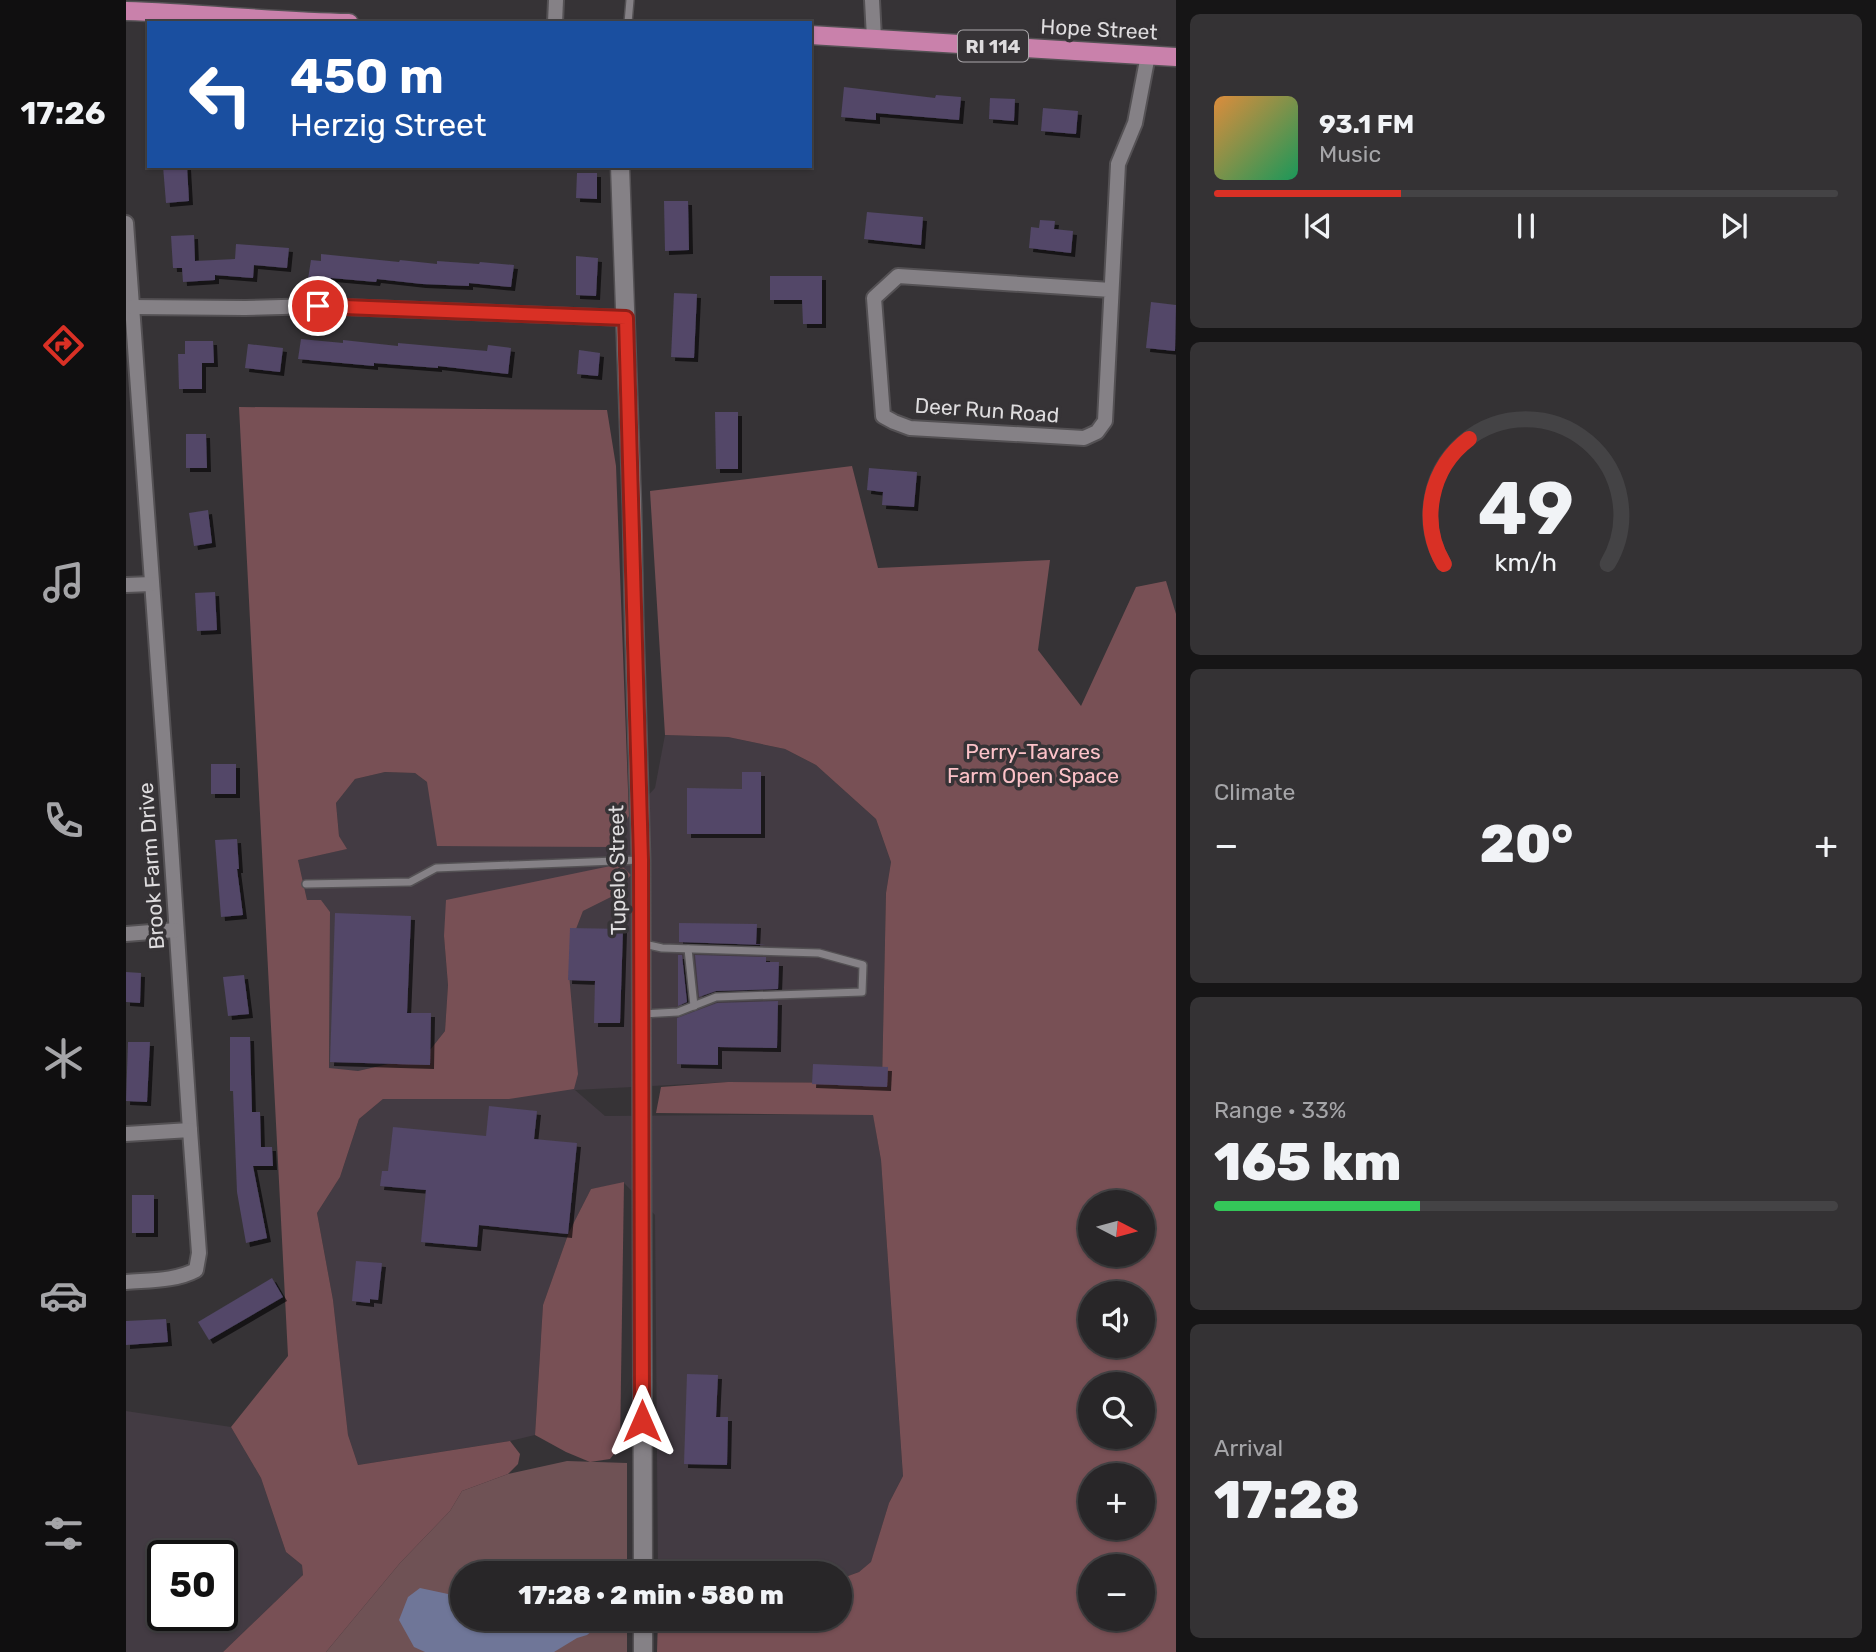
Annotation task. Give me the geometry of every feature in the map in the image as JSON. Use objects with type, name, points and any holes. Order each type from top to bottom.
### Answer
[{"type":"main road","points":[[126,11],[168,6],[296,21]]},
{"type":"main road","name":"Hope Street","points":[[812,36],[1176,57]]},
{"type":"main road","name":"Tupelo Street","points":[[620,168],[641,860],[643,1561]]},
{"type":"main road","points":[[643,1631],[643,1652]]},
{"type":"street","points":[[555,21],[556,0]]},
{"type":"street","points":[[872,0],[874,38]]},
{"type":"street","name":"Deer Run Road","points":[[1111,290],[898,276],[874,298],[883,416],[910,428],[1084,438],[1097,432],[1105,421],[1118,164],[1135,123],[1148,55]]},
{"type":"street","name":"Brook Farm Drive","points":[[126,223],[198,1253],[196,1269],[182,1275],[126,1282]]},
{"type":"street","points":[[132,307],[318,306],[626,318]]},
{"type":"street","points":[[126,585],[152,584]]},
{"type":"street","points":[[126,934],[176,930]]},
{"type":"street","points":[[126,1134],[190,1130]]},
{"type":"lane","points":[[628,21],[630,0]]},
{"type":"lane","points":[[306,884],[410,882],[436,868],[641,860]]},
{"type":"lane","points":[[641,944],[662,948],[819,953],[863,965],[862,992],[716,997],[678,1012],[642,1014]]},
{"type":"lane","points":[[688,949],[694,1006]]},
{"type":"shaded area","points":[[665,735],[728,737],[785,749],[816,765],[876,819],[891,862],[886,893],[882,1083],[728,1082],[575,1090],[605,1116],[873,1114],[881,1160],[903,1476],[889,1503],[871,1563],[852,1575],[852,1561],[658,1561],[655,1215],[624,1183],[591,1189],[569,1232],[543,1305],[535,1435],[358,1465],[348,1435],[333,1300],[317,1213],[340,1177],[359,1119],[383,1099],[509,1099],[569,974],[571,942],[583,911],[611,897],[444,936],[448,985],[445,1031],[426,1055],[358,1071],[329,1069],[330,912],[307,900],[298,860],[346,849],[339,836],[336,803],[355,779],[385,772],[415,773],[427,782],[613,847],[629,816],[655,788]]},
{"type":"shaded area","points":[[126,1411],[231,1427],[261,1478],[286,1552],[302,1565],[303,1575],[223,1652],[126,1652]]},
{"type":"shaded area","points":[[567,1461],[627,1463],[627,1561],[450,1561],[450,1631],[627,1631],[627,1652],[326,1652],[400,1563],[450,1511],[462,1491],[508,1474]]},
{"type":"green space","points":[[239,407],[607,410],[616,466],[629,816],[613,847],[437,846],[427,782],[415,773],[385,772],[355,779],[336,803],[339,836],[347,849],[298,860],[307,900],[321,900],[330,912],[329,1068],[358,1071],[426,1055],[445,1031],[448,985],[444,936],[446,900],[620,864],[631,875],[611,897],[583,911],[571,942],[569,974],[578,1074],[574,1089],[509,1099],[383,1099],[359,1119],[340,1177],[317,1213],[333,1300],[348,1435],[358,1465],[510,1441],[520,1454],[518,1464],[508,1474],[462,1491],[450,1511],[400,1563],[326,1652],[223,1652],[303,1575],[302,1565],[286,1552],[261,1478],[231,1427],[288,1356]]},
{"type":"green space","name":"Perry-Tavares Farm Open Space","points":[[852,466],[878,568],[1050,560],[1038,650],[1081,706],[1136,587],[1166,581],[1176,614],[1176,1652],[657,1652],[658,1631],[852,1631],[852,1575],[871,1562],[889,1503],[903,1476],[881,1160],[873,1115],[656,1113],[661,1087],[728,1082],[882,1083],[886,893],[891,862],[876,819],[816,765],[785,749],[728,737],[665,735],[650,491]]},
{"type":"green space","points":[[624,1182],[620,1446],[610,1459],[590,1462],[535,1435],[543,1305],[569,1232],[591,1189]]},
{"type":"water","points":[[420,1588],[450,1594],[450,1631],[592,1631],[554,1652],[425,1652],[414,1647],[399,1620],[408,1597]]},
{"type":"building","points":[[844,87],[935,98],[936,95],[961,97],[959,120],[876,113],[876,120],[841,117]]},
{"type":"building","points":[[990,98],[1015,99],[1014,121],[989,119]]},
{"type":"building","points":[[1043,108],[1078,111],[1076,134],[1041,131]]},
{"type":"building","points":[[163,168],[187,168],[189,201],[166,203]]},
{"type":"building","points":[[577,173],[597,173],[597,199],[576,198]]},
{"type":"building","points":[[664,201],[688,201],[689,250],[665,251]]},
{"type":"building","points":[[867,212],[923,217],[921,245],[864,239]]},
{"type":"building","points":[[1040,220],[1055,221],[1054,229],[1073,231],[1071,253],[1029,248],[1031,227],[1039,228]]},
{"type":"building","points":[[194,235],[195,261],[235,259],[236,244],[289,248],[287,268],[254,265],[253,278],[215,275],[215,280],[183,282],[182,268],[173,268],[171,236]]},
{"type":"building","points":[[321,254],[399,262],[480,262],[514,265],[511,287],[469,283],[469,286],[422,284],[377,279],[376,282],[331,278],[331,282],[308,279],[311,260],[321,261]]},
{"type":"building","points":[[576,256],[598,258],[596,296],[576,295]]},
{"type":"building","points":[[770,276],[822,276],[822,324],[803,324],[802,300],[770,300]]},
{"type":"building","points":[[674,293],[697,294],[694,358],[671,357]]},
{"type":"building","points":[[1151,302],[1176,305],[1175,351],[1146,348]]},
{"type":"building","points":[[301,339],[398,346],[398,343],[487,351],[488,345],[511,348],[508,374],[438,366],[374,363],[374,366],[298,359]]},
{"type":"building","points":[[185,341],[213,341],[214,363],[202,363],[202,389],[179,389],[178,354],[185,354]]},
{"type":"building","points":[[248,344],[283,348],[280,372],[245,368]]},
{"type":"building","points":[[579,350],[600,353],[598,376],[577,374]]},
{"type":"building","points":[[715,412],[738,412],[738,469],[716,469]]},
{"type":"building","points":[[186,434],[206,434],[207,468],[186,468]]},
{"type":"building","points":[[869,468],[917,472],[914,507],[882,505],[883,492],[867,490]]},
{"type":"building","points":[[208,510],[212,543],[194,546],[189,513]]},
{"type":"building","points":[[215,592],[217,630],[197,631],[195,593]]},
{"type":"building","points":[[211,764],[236,764],[236,794],[211,794]]},
{"type":"building","points":[[742,772],[761,772],[761,834],[687,834],[687,788],[742,789]]},
{"type":"building","points":[[237,839],[237,869],[243,915],[221,917],[215,840]]},
{"type":"building","points":[[335,913],[411,916],[407,1013],[431,1013],[430,1065],[330,1062]]},
{"type":"building","points":[[679,923],[757,924],[756,944],[766,945],[679,942]]},
{"type":"building","points":[[570,928],[623,929],[620,1023],[594,1023],[595,981],[568,980]]},
{"type":"building","points":[[678,955],[682,955],[687,1002],[678,1006]]},
{"type":"building","points":[[695,955],[766,957],[766,962],[779,962],[778,989],[716,991],[699,997]]},
{"type":"building","points":[[126,972],[141,973],[140,1003],[126,1002]]},
{"type":"building","points":[[244,975],[249,1014],[228,1016],[223,977]]},
{"type":"building","points":[[778,1001],[777,1048],[718,1047],[718,1065],[677,1064],[677,1018],[717,1003]]},
{"type":"building","points":[[230,1037],[250,1037],[252,1112],[260,1112],[261,1147],[272,1147],[273,1166],[253,1166],[267,1238],[246,1243],[237,1192],[233,1091],[230,1091]]},
{"type":"building","points":[[128,1042],[150,1042],[147,1102],[126,1101]]},
{"type":"building","points":[[813,1064],[888,1067],[887,1087],[812,1084]]},
{"type":"building","points":[[489,1106],[537,1111],[534,1139],[577,1143],[568,1234],[479,1225],[477,1247],[421,1242],[426,1190],[380,1186],[382,1171],[388,1171],[393,1127],[486,1136]]},
{"type":"building","points":[[132,1195],[154,1195],[154,1233],[132,1233]]},
{"type":"building","points":[[356,1261],[382,1263],[378,1300],[370,1299],[370,1303],[352,1301]]},
{"type":"building","points":[[272,1278],[283,1297],[209,1340],[198,1322]]},
{"type":"building","points":[[166,1319],[168,1342],[126,1345],[126,1321]]},
{"type":"building","points":[[687,1374],[718,1375],[716,1417],[728,1417],[727,1465],[684,1464]]},
{"type":"route","points":[[318,306],[626,318],[641,860],[642,1421]]}]
